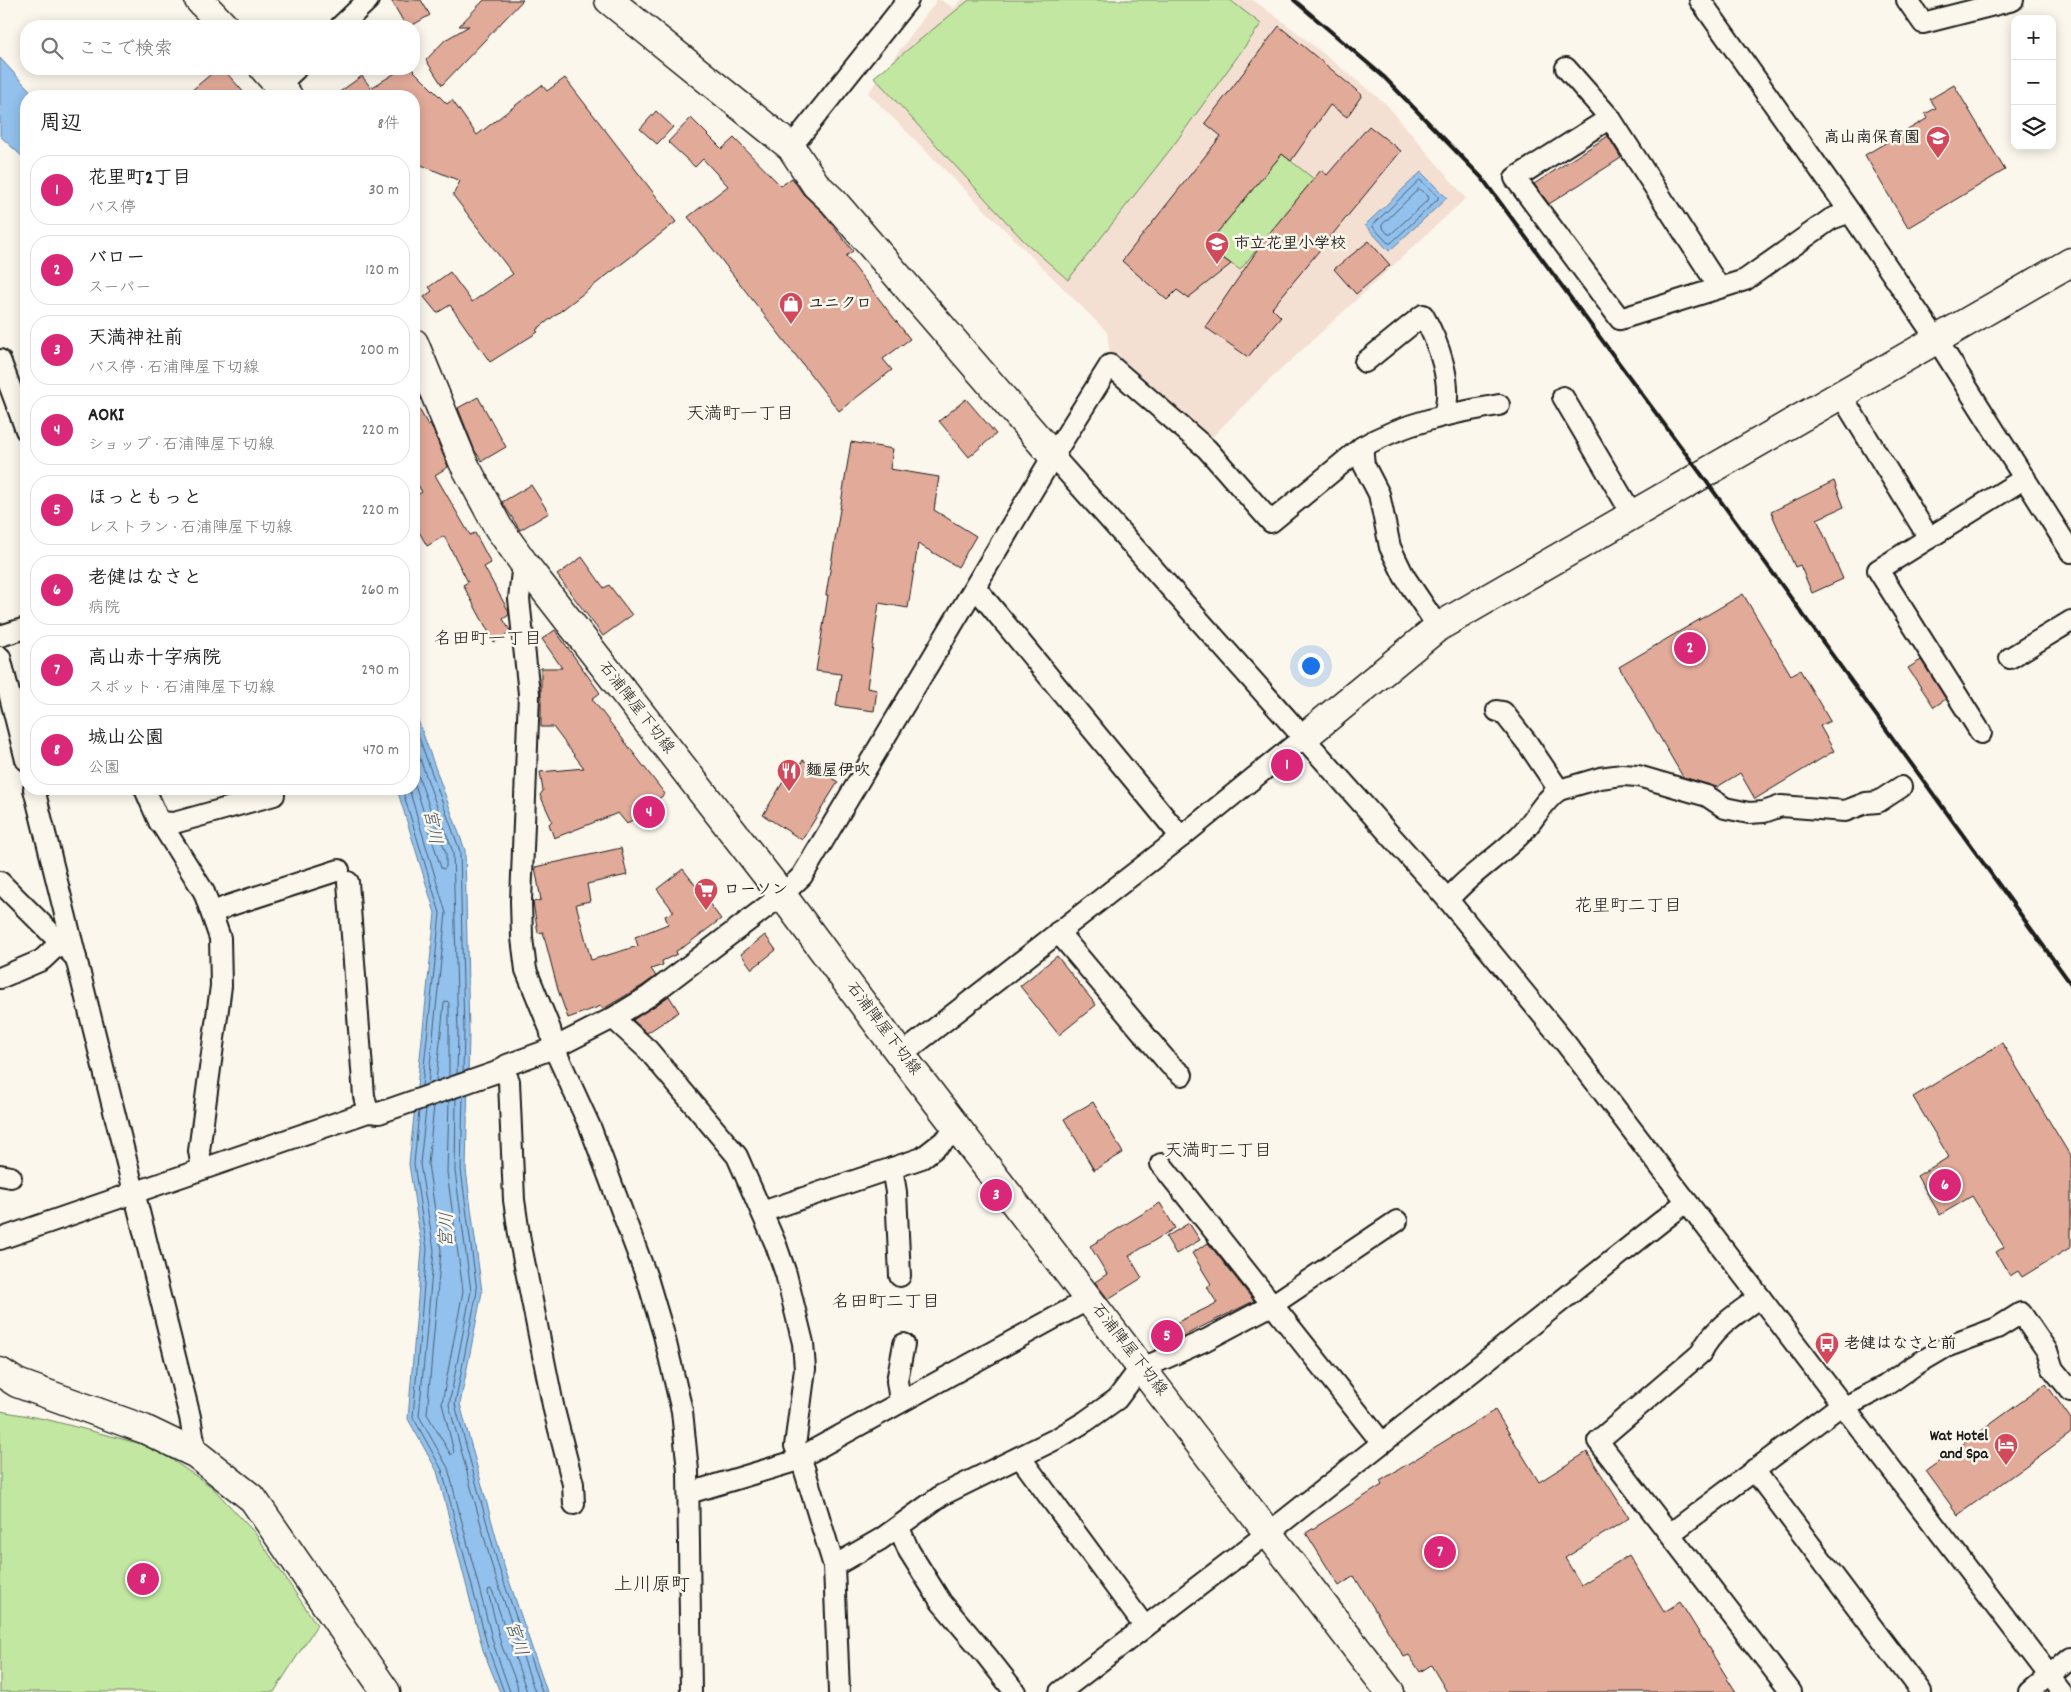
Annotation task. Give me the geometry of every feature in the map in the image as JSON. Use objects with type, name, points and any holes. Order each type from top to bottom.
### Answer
[{"type":"street","points":[[199,0],[218,20]]},
{"type":"street","points":[[347,20],[368,0]]},
{"type":"street","points":[[609,0],[791,148],[816,185],[832,201],[1053,456],[1448,900],[1567,1045],[2062,1692]]},
{"type":"street","points":[[791,148],[908,0]]},
{"type":"street","points":[[1700,0],[1850,212],[1937,340],[2071,552]]},
{"type":"street","points":[[1907,0],[1923,23],[2013,0]]},
{"type":"street","points":[[1566,68],[1610,118],[1719,287]]},
{"type":"street","points":[[1610,118],[1515,178],[1620,320],[1744,280],[1831,219],[1850,212]]},
{"type":"street","points":[[901,1055],[1181,837],[1438,627],[2071,262]]},
{"type":"street","points":[[1365,362],[1423,316],[1441,354],[1447,394],[1447,405],[1444,414]]},
{"type":"street","name":"石浦陣屋下切線","points":[[420,358],[463,462],[498,526],[523,562],[782,895],[901,1055],[1390,1692]]},
{"type":"street","points":[[0,360],[20,414]]},
{"type":"street","points":[[0,1239],[202,1168],[500,1070],[507,1065],[554,1048],[613,1018],[649,996],[782,895],[802,876],[1053,456],[1110,365],[1207,449],[1271,522],[1362,447],[1374,440],[1444,414],[1499,405]]},
{"type":"street","points":[[1841,395],[1929,538]]},
{"type":"street","points":[[1563,397],[1632,514]]},
{"type":"street","points":[[1362,447],[1364,465],[1379,494],[1390,548],[1404,576],[1438,627]]},
{"type":"street","points":[[1980,733],[1878,570],[2025,478]]},
{"type":"street","points":[[523,562],[519,599],[529,694],[521,901],[522,938],[526,970],[550,1030],[554,1048],[591,1130],[647,1278],[664,1335],[682,1411],[687,1443],[689,1493],[691,1692]]},
{"type":"street","points":[[975,587],[1181,837]]},
{"type":"street","points":[[2010,658],[2071,621]]},
{"type":"street","points":[[0,636],[20,630]]},
{"type":"street","points":[[0,657],[20,736]]},
{"type":"street","points":[[1497,710],[1503,712],[1528,744],[1559,790]]},
{"type":"street","points":[[1448,900],[1458,888],[1520,836],[1552,795],[1559,790],[1600,778],[1622,775],[1638,776],[1707,796],[1725,808],[1749,813],[1764,812],[1781,806],[1800,806],[1818,810],[1844,811],[1866,803],[1878,802],[1901,787]]},
{"type":"street","points":[[35,795],[190,1417],[196,1454]]},
{"type":"street","points":[[148,795],[159,822],[204,892],[220,938],[221,986],[199,1151],[202,1168]]},
{"type":"street","points":[[159,822],[174,823],[274,795]]},
{"type":"street","points":[[212,913],[228,906],[343,876],[364,1096],[373,1113]]},
{"type":"street","points":[[0,882],[76,958]]},
{"type":"street","points":[[1058,932],[1170,1066],[1182,1075]]},
{"type":"street","points":[[0,978],[42,960],[61,942]]},
{"type":"street","points":[[613,1018],[648,1050],[737,1156],[762,1212],[786,1274],[803,1343],[805,1369],[795,1446],[834,1566],[839,1692]]},
{"type":"street","points":[[500,1070],[509,1081],[514,1200],[520,1241],[554,1410],[573,1484],[574,1504]]},
{"type":"street","points":[[762,1212],[922,1158],[959,1129]]},
{"type":"street","points":[[1161,1164],[1382,1443]]},
{"type":"street","points":[[892,1168],[896,1192],[900,1276]]},
{"type":"street","points":[[1060,1692],[1268,1533],[1686,1202]]},
{"type":"street","points":[[834,1566],[899,1528],[942,1496],[1086,1421],[1117,1399],[1143,1368],[1206,1340],[1272,1304],[1397,1221]]},
{"type":"street","points":[[1760,1297],[1724,1324],[1706,1343],[1702,1354],[1598,1441],[1791,1692]]},
{"type":"street","points":[[689,1493],[800,1458],[900,1401],[1090,1299]]},
{"type":"street","points":[[1670,1534],[1842,1406],[1885,1386],[1946,1347],[1997,1328],[2022,1313],[2047,1351],[2053,1369],[2071,1391]]},
{"type":"street","points":[[900,1401],[897,1381],[904,1344]]},
{"type":"street","points":[[0,1372],[17,1383],[144,1429],[196,1454],[253,1499],[386,1692]]},
{"type":"street","points":[[1020,1457],[1144,1627]]},
{"type":"street","points":[[1755,1469],[1921,1692]]},
{"type":"street","points":[[899,1528],[909,1551],[940,1602],[1015,1692]]},
{"type":"street","points":[[2030,1692],[2071,1657]]},
{"type":"shaded area","name":"市立花里小学校","points":[[937,0],[941,0],[954,8],[962,0],[1253,0],[1294,30],[1386,104],[1466,198],[1259,390],[1211,438],[1110,356],[1107,332],[868,93]]},
{"type":"green space","points":[[969,0],[1230,0],[1261,24],[1173,146],[1068,280],[1023,240],[874,77]]},
{"type":"green space","points":[[1282,154],[1314,179],[1240,270],[1206,246]]},
{"type":"green space","points":[[0,1411],[45,1419],[153,1447],[212,1487],[255,1533],[317,1625],[274,1692],[0,1692]]},
{"type":"water","points":[[0,58],[29,90],[20,90],[20,154],[0,136]]},
{"type":"water","points":[[1421,172],[1447,198],[1389,251],[1365,225]]},
{"type":"water","name":"宮川","points":[[420,726],[465,850],[469,1033],[466,1170],[482,1292],[460,1404],[503,1563],[547,1692],[500,1692],[483,1650],[437,1471],[408,1419],[422,1249],[409,1164],[435,913],[399,795],[420,795]]},
{"type":"building","points":[[391,0],[421,0],[430,15],[420,21],[403,20]]},
{"type":"building","points":[[484,0],[523,0],[442,85],[426,60],[445,40],[469,26],[459,26]]},
{"type":"building","points":[[1279,26],[1362,95],[1347,117],[1330,105],[1291,161],[1282,154],[1206,246],[1231,264],[1188,298],[1177,290],[1167,300],[1122,261],[1221,136],[1205,123]]},
{"type":"building","points":[[210,75],[228,75],[242,90],[192,90]]},
{"type":"building","points":[[392,75],[418,75],[447,104],[452,100],[477,135],[542,85],[547,91],[565,78],[676,222],[536,330],[538,332],[490,362],[450,305],[437,313],[424,297],[432,291],[429,287],[450,272],[472,302],[513,274],[453,195],[460,181],[420,164],[420,90],[342,90],[362,76],[371,88]]},
{"type":"building","points":[[1954,85],[2005,170],[1908,228],[1865,155],[1928,118],[1925,114],[1936,108],[1930,99]]},
{"type":"building","points":[[656,111],[673,127],[657,144],[640,129]]},
{"type":"building","points":[[691,118],[722,149],[734,138],[781,186],[792,178],[803,194],[822,212],[853,251],[846,256],[910,339],[883,359],[892,370],[839,411],[688,217],[728,186],[703,159],[695,167],[668,142]]},
{"type":"building","points":[[1369,126],[1401,151],[1272,308],[1281,317],[1248,357],[1205,327],[1267,236],[1321,170],[1327,175]]},
{"type":"building","points":[[1608,136],[1621,158],[1549,204],[1534,184]]},
{"type":"building","points":[[1369,241],[1390,265],[1356,294],[1334,269]]},
{"type":"building","points":[[478,397],[506,447],[482,461],[475,451],[458,408]]},
{"type":"building","points":[[966,399],[996,434],[969,457],[939,421]]},
{"type":"building","points":[[420,411],[428,425],[430,423],[448,467],[435,475],[470,535],[475,533],[491,563],[484,567],[508,610],[509,615],[503,619],[511,632],[494,642],[463,585],[468,582],[444,536],[427,546],[420,534],[420,493],[422,492],[420,488]]},
{"type":"building","points":[[851,442],[893,449],[890,469],[939,477],[934,510],[976,536],[958,567],[918,544],[908,608],[879,603],[867,688],[877,690],[874,711],[836,706],[841,674],[816,671],[828,595],[826,595]]},
{"type":"building","points":[[1834,481],[1844,507],[1817,519],[1843,579],[1812,593],[1800,565],[1795,567],[1771,512]]},
{"type":"building","points":[[531,485],[549,513],[520,530],[502,502]]},
{"type":"building","points":[[582,557],[604,588],[609,585],[632,615],[603,636],[557,575]]},
{"type":"building","points":[[1743,594],[1791,675],[1800,670],[1830,721],[1820,726],[1834,751],[1755,799],[1740,773],[1717,787],[1683,777],[1619,667]]},
{"type":"building","points":[[555,630],[600,693],[592,699],[665,794],[653,803],[660,813],[647,823],[640,814],[627,824],[618,813],[554,838],[549,824],[552,821],[540,795],[543,791],[540,772],[584,768],[553,727],[541,727],[541,668],[562,668],[542,639]]},
{"type":"building","points":[[1921,660],[1946,699],[1934,707],[1908,668]]},
{"type":"building","points":[[803,760],[838,782],[802,840],[763,815],[786,777],[791,780]]},
{"type":"building","points":[[621,848],[627,875],[587,884],[590,901],[576,904],[591,960],[638,946],[635,937],[668,924],[665,916],[674,912],[657,889],[683,869],[721,919],[676,951],[677,954],[662,961],[663,965],[651,969],[656,976],[642,986],[603,1009],[601,1006],[568,1018],[558,990],[543,932],[538,933],[533,902],[541,900],[535,867]]},
{"type":"building","points":[[765,935],[776,950],[752,969],[741,954]]},
{"type":"building","points":[[1057,956],[1096,1005],[1059,1035],[1020,986]]},
{"type":"building","points":[[669,996],[679,1012],[647,1033],[633,1020]]},
{"type":"building","points":[[2002,1043],[2071,1157],[2071,1247],[2022,1277],[2018,1271],[2010,1276],[1996,1252],[2004,1247],[1972,1196],[1940,1215],[1917,1176],[1949,1157],[1913,1097]]},
{"type":"building","points":[[1093,1102],[1123,1153],[1094,1170],[1064,1119]]},
{"type":"building","points":[[1160,1203],[1175,1228],[1129,1256],[1142,1278],[1108,1299],[1095,1282],[1107,1274],[1090,1246]]},
{"type":"building","points":[[1189,1223],[1200,1240],[1176,1254],[1166,1237]]},
{"type":"building","points":[[1208,1243],[1254,1301],[1161,1347],[1155,1333],[1217,1303],[1207,1287],[1211,1284],[1192,1253]]},
{"type":"building","points":[[2046,1384],[2071,1419],[2071,1433],[1958,1515],[1926,1471]]},
{"type":"building","points":[[1495,1410],[1539,1482],[1587,1452],[1629,1518],[1565,1558],[1581,1585],[1629,1555],[1664,1612],[1680,1602],[1736,1692],[1447,1692],[1431,1665],[1420,1672],[1409,1655],[1404,1657],[1354,1576],[1339,1586],[1306,1533],[1382,1485],[1380,1481]]},
{"type":"railway","points":[[1294,0],[1384,77],[1482,178],[1701,474],[2071,984]]},
{"type":"place","name":"高山南保育園","points":[[1938,159]]},
{"type":"place","name":"市立花里小学校","points":[[1217,265]]},
{"type":"place","name":"ユニクロ","points":[[791,325]]},
{"type":"place","name":"バロー","points":[[1690,648]]},
{"type":"place","name":"花里町2丁目","points":[[1287,765]]},
{"type":"place","name":"麵屋伊吹","points":[[789,792]]},
{"type":"place","name":"AOKI","points":[[649,812]]},
{"type":"place","name":"ローソン","points":[[706,911]]},
{"type":"place","name":"老健はなさと","points":[[1945,1185]]},
{"type":"place","name":"天満神社前","points":[[996,1195]]},
{"type":"place","name":"ほっともっと","points":[[1167,1336]]},
{"type":"place","name":"老健はなさと前","points":[[1827,1365]]},
{"type":"place","name":"Wat Hotel and Spa","points":[[2006,1466]]},
{"type":"place","name":"高山赤十字病院","points":[[1440,1552]]},
{"type":"place","name":"城山公園","points":[[143,1579]]},
{"type":"district","name":"天満町一丁目","points":[[740,415]]},
{"type":"district","name":"名田町一丁目","points":[[488,640]]},
{"type":"district","name":"花里町二丁目","points":[[1628,907]]},
{"type":"district","name":"天満町二丁目","points":[[1218,1152]]},
{"type":"district","name":"名田町二丁目","points":[[886,1303]]},
{"type":"district","name":"上川原町","points":[[652,1586]]}]
